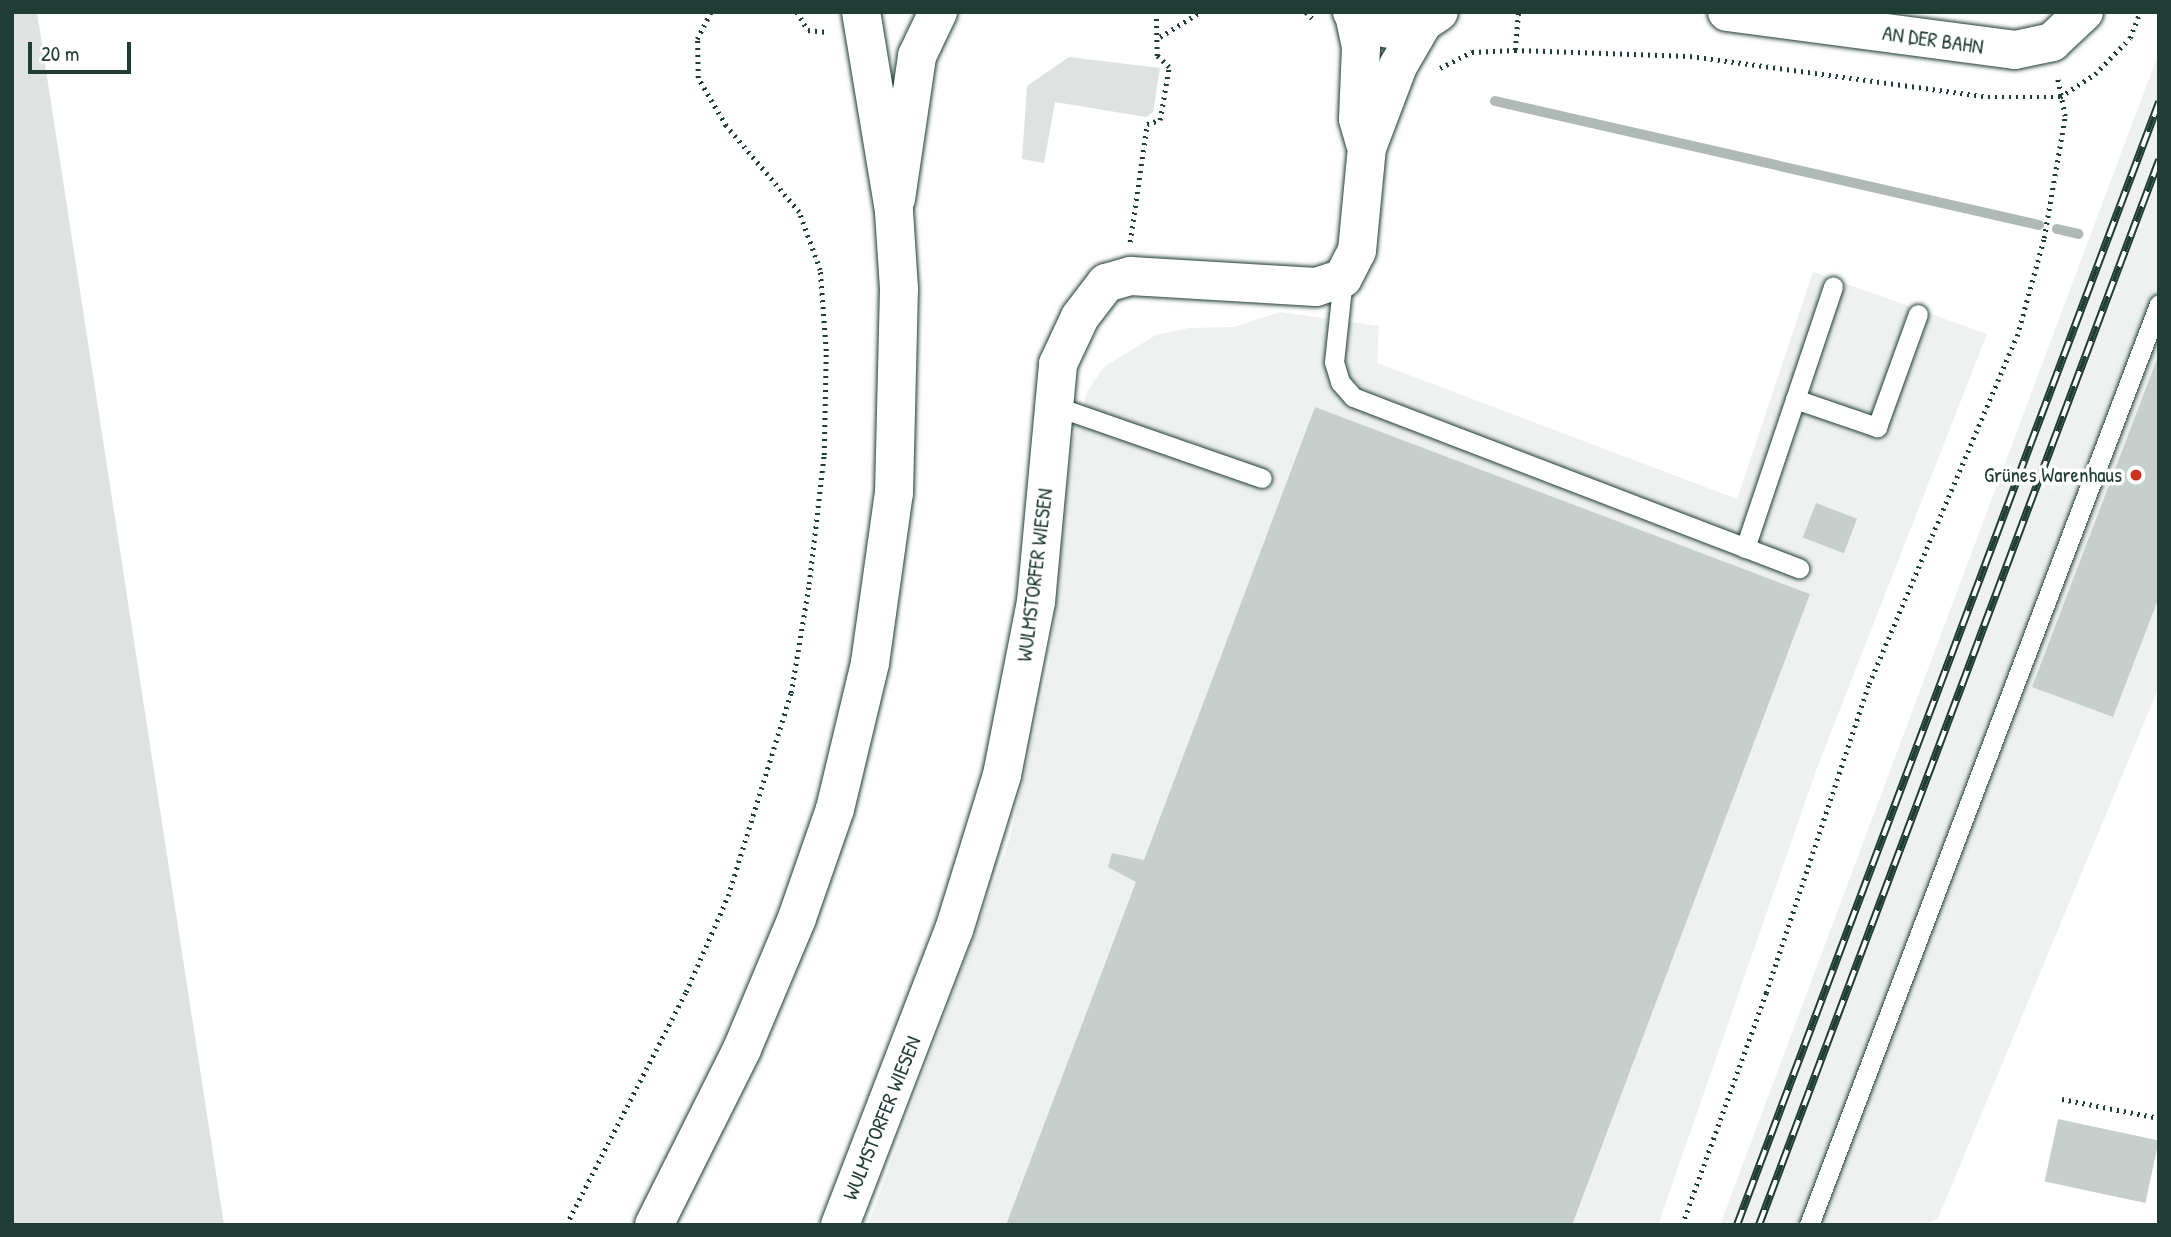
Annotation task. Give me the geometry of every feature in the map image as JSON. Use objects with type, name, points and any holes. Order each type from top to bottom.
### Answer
[{"type":"street","points":[[654,1225],[742,1049],[797,918],[835,808],[870,663],[886,565],[895,468],[900,345],[894,211],[861,12]]},
{"type":"street","points":[[894,211],[912,78],[938,12]]},
{"type":"street","name":"AN DER BAHN","points":[[1733,13],[2015,50],[2052,42],[2084,12]]},
{"type":"street","points":[[1353,13],[1384,29],[1431,18]]},
{"type":"street","points":[[1353,13],[1362,47],[1358,119],[1367,148]]},
{"type":"street","points":[[1343,278],[1357,251],[1367,148],[1398,66],[1431,18]]},
{"type":"street","name":"WULMSTORFER WIESEN","points":[[840,1225],[950,941],[1002,775],[1036,602],[1052,405],[1058,364],[1080,317],[1106,283],[1131,276],[1316,287],[1343,278]]},
{"type":"lane","points":[[1343,278],[1334,362],[1340,382],[1353,397],[1799,568]]},
{"type":"lane","points":[[1745,548],[1833,286]]},
{"type":"lane","points":[[1809,1225],[2159,304]]},
{"type":"lane","points":[[1795,399],[1877,427],[1918,314]]},
{"type":"lane","points":[[1052,405],[1262,478]]},
{"type":"path","points":[[566,1225],[686,992],[728,896],[791,692],[811,571],[824,455],[826,351],[820,270],[799,212],[726,126],[702,86],[695,61],[696,39],[711,12]]},
{"type":"path","points":[[1131,276],[1130,233],[1147,124],[1160,120],[1170,67],[1157,56],[1160,37],[1156,12]]},
{"type":"path","points":[[1160,37],[1200,12]]},
{"type":"path","points":[[1515,50],[1690,56],[1988,97],[2060,97],[2095,74],[2130,38],[2140,12]]},
{"type":"path","points":[[1682,1225],[1766,993],[1869,684],[2017,335],[2044,238],[2065,116],[2060,97]]},
{"type":"path","points":[[2062,1099],[2159,1118]]},
{"type":"shaded area","points":[[12,12],[37,12],[224,1225],[12,1225]]},
{"type":"shaded area","points":[[2159,52],[2159,687],[1938,1218],[1925,1225],[1720,1225]]},
{"type":"shaded area","points":[[1069,57],[1160,68],[1153,112],[1146,117],[1055,102],[1044,163],[1022,159],[1027,86]]},
{"type":"shaded area","points":[[1813,272],[1987,334],[1817,768],[1658,1225],[868,1225],[1010,838],[1050,660],[1072,443],[1088,390],[1104,367],[1156,335],[1189,328],[1234,327],[1280,312],[1379,326],[1377,363],[1737,499]]},
{"type":"building","name":"Grünes Warenhaus","points":[[2159,354],[2159,597],[2113,717],[2032,687]]},
{"type":"building","points":[[1315,407],[1810,594],[1572,1225],[1006,1225],[1136,882],[1108,867],[1112,853],[1144,860]]},
{"type":"building","points":[[1816,503],[1857,519],[1844,553],[1803,538]]},
{"type":"building","points":[[2058,1119],[2159,1140],[2145,1203],[2045,1182]]},
{"type":"waterway","points":[[1495,101],[2039,225]]},
{"type":"waterway","points":[[2057,229],[2078,234]]},
{"type":"railway","points":[[1737,1225],[2159,102]]},
{"type":"railway","points":[[1759,1225],[2159,160]]},
{"type":"place","name":"Grünes Warenhaus","points":[[2136,475]]}]
